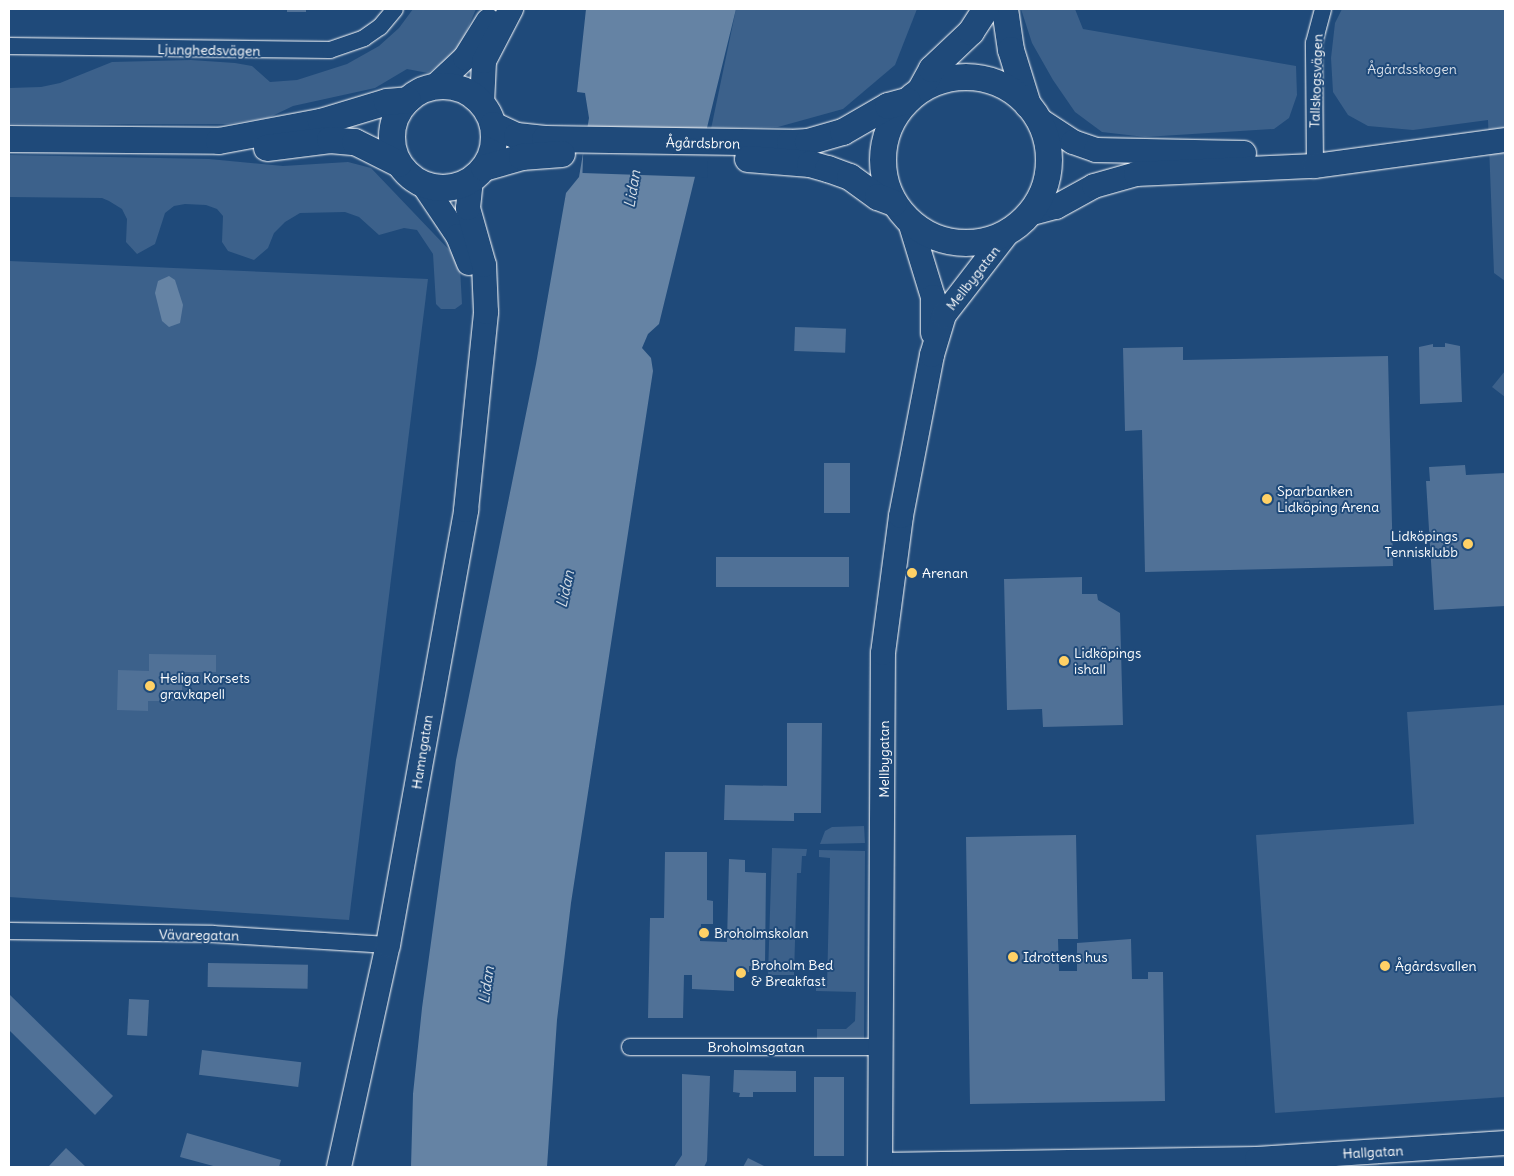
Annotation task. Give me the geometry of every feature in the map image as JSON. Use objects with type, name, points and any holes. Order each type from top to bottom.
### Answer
[{"type":"main road","points":[[986,9],[972,32],[932,68],[914,95],[891,123],[883,150],[886,186],[902,212],[936,238],[965,243],[995,238],[1009,231],[1029,214],[1039,200],[1049,168],[1045,134],[1033,112],[1011,50],[1005,9]]},
{"type":"main road","points":[[914,95],[948,78],[977,77],[1005,86],[1033,112]]},
{"type":"main road","points":[[9,139],[219,141],[267,148],[330,140],[355,142],[399,164],[423,184],[448,188],[478,174],[493,147],[488,115],[461,89],[434,87],[408,100],[387,102],[321,122],[219,141]]},
{"type":"main road","name":"Ågårdsbron","points":[[488,115],[517,136],[547,146],[747,151],[808,142],[843,132],[888,106],[914,95]]},
{"type":"main road","points":[[399,164],[392,144],[392,130],[399,111],[408,100]]},
{"type":"main road","name":"Ågårdsbron","points":[[478,174],[508,160],[547,146]]},
{"type":"main road","name":"Ågårdsbron","points":[[747,151],[828,169],[850,177],[902,212]]},
{"type":"street","name":"Ljunghedsvägen","points":[[9,46],[330,50],[364,38],[380,27],[395,9]]},
{"type":"street","points":[[434,87],[465,58],[495,9]]},
{"type":"street","points":[[488,115],[484,61],[511,9]]},
{"type":"street","name":"Tallskogsvägen","points":[[1314,160],[1314,43],[1323,9]]},
{"type":"street","points":[[1033,112],[1073,142],[1096,150],[1314,160]]},
{"type":"street","points":[[1029,214],[1056,207],[1094,186],[1136,174],[1314,160],[1505,140]]},
{"type":"street","points":[[478,174],[468,208],[484,265],[486,293],[482,334]]},
{"type":"street","points":[[423,184],[458,236],[467,256],[482,334]]},
{"type":"street","name":"Mellbygatan","points":[[902,212],[933,297],[932,355]]},
{"type":"street","name":"Mellbygatan","points":[[880,1166],[883,652],[901,516],[932,355],[944,315],[1009,231]]},
{"type":"street","name":"Hamngatan","points":[[339,1167],[388,945],[429,708],[457,572],[475,441],[482,334]]},
{"type":"street","name":"Vävaregatan","points":[[9,931],[213,934],[388,945]]},
{"type":"street","name":"Broholmsgatan","points":[[630,1047],[882,1047]]},
{"type":"street","name":"Hallgatan","points":[[880,1166],[1257,1159],[1505,1143]]},
{"type":"green space","points":[[413,9],[476,9],[461,44],[449,58],[428,73],[407,69],[375,88],[293,106],[268,118],[228,124],[9,124],[9,88],[41,87],[60,83],[112,62],[191,60],[235,63],[252,66],[270,82],[297,80],[347,64],[379,46],[399,28]]},
{"type":"green space","points":[[736,9],[917,9],[895,65],[843,109],[778,127],[711,129]]},
{"type":"green space","points":[[1021,9],[1075,9],[1083,29],[1296,66],[1297,95],[1289,118],[1274,129],[1145,137],[1102,132],[1075,112],[1053,80],[1032,43]]},
{"type":"green space","name":"Ågårdsskogen","points":[[1342,9],[1505,9],[1505,281],[1494,273],[1488,120],[1413,130],[1368,126],[1348,115],[1333,92],[1331,58],[1335,23]]},
{"type":"green space","points":[[9,155],[209,159],[283,166],[348,162],[371,168],[455,256],[460,268],[462,304],[455,309],[441,309],[436,304],[433,254],[417,230],[404,228],[379,235],[359,217],[345,212],[300,213],[285,222],[274,233],[268,248],[254,260],[228,251],[222,242],[223,216],[217,209],[206,205],[185,204],[174,206],[165,213],[155,244],[137,254],[126,242],[127,219],[122,209],[109,201],[102,198],[9,197]]},
{"type":"green space","points":[[9,261],[428,279],[349,920],[9,897]]},
{"type":"green space","points":[[1505,371],[1505,397],[1492,387]]},
{"type":"green space","name":"Ågårdsvallen","points":[[1505,705],[1505,1097],[1275,1113],[1256,835],[1414,824],[1407,712]]},
{"type":"green space","points":[[864,826],[865,843],[820,844],[825,831],[832,827]]},
{"type":"green space","points":[[772,848],[807,849],[806,856],[802,856],[801,873],[797,873],[794,975],[768,975]]},
{"type":"green space","points":[[819,850],[865,851],[864,1040],[817,1040],[817,1029],[846,1029],[855,1021],[856,992],[816,991],[816,988],[827,988],[830,858],[819,857]]},
{"type":"water","name":"Lidan","points":[[586,9],[736,9],[659,324],[648,334],[642,348],[651,358],[653,371],[571,903],[557,1020],[547,1167],[411,1167],[413,1094],[422,1008],[456,760],[536,364],[566,193],[579,177],[589,118],[585,93],[577,92]]},
{"type":"water","points":[[169,276],[175,280],[183,305],[180,323],[169,327],[162,321],[155,293],[158,281]]},
{"type":"pier","points":[[584,130],[709,134],[707,177],[582,173]]},
{"type":"building","points":[[287,9],[306,9],[306,12],[287,12]]},
{"type":"building","points":[[795,327],[846,329],[845,353],[794,351]]},
{"type":"building","points":[[1445,343],[1460,346],[1462,402],[1420,404],[1419,347],[1433,344],[1433,347],[1445,347]]},
{"type":"building","name":"Sparbanken Lidköping Arena","points":[[1183,347],[1183,360],[1388,356],[1393,566],[1145,572],[1142,430],[1125,431],[1123,348]]},
{"type":"building","points":[[824,463],[850,463],[850,513],[824,513]]},
{"type":"building","name":"Lidköpings Tennisklubb","points":[[1465,465],[1466,475],[1505,473],[1505,606],[1434,610],[1426,481],[1430,481],[1429,467]]},
{"type":"building","points":[[716,557],[849,557],[849,587],[716,587]]},
{"type":"building","name":"Lidköpings ishall","points":[[1082,577],[1082,594],[1097,594],[1098,600],[1120,613],[1123,725],[1043,727],[1042,709],[1007,710],[1004,579]]},
{"type":"building","name":"Heliga Korsets gravkapell","points":[[149,654],[216,655],[216,672],[182,672],[182,701],[148,701],[148,711],[117,710],[118,670],[149,671]]},
{"type":"building","points":[[787,723],[822,723],[821,813],[794,813],[794,821],[724,820],[725,785],[787,786]]},
{"type":"building","name":"Idrottens hus","points":[[1076,835],[1078,939],[1058,939],[1059,971],[1077,971],[1077,943],[1131,939],[1132,979],[1148,979],[1148,972],[1163,972],[1165,1101],[970,1104],[966,837]]},
{"type":"building","points":[[665,852],[707,852],[707,900],[713,901],[713,924],[701,924],[700,941],[727,942],[729,859],[745,860],[745,872],[766,873],[765,966],[749,966],[749,972],[734,972],[734,991],[692,989],[692,975],[684,975],[683,1018],[648,1018],[650,918],[664,918]]},
{"type":"building","points":[[208,963],[308,965],[308,989],[208,987]]},
{"type":"building","points":[[9,994],[113,1096],[95,1115],[9,1030]]},
{"type":"building","points":[[129,999],[149,1000],[147,1036],[127,1035]]},
{"type":"building","points":[[202,1050],[301,1062],[298,1087],[199,1075]]},
{"type":"building","points":[[734,1070],[796,1071],[796,1092],[753,1092],[753,1097],[739,1097],[740,1093],[733,1092]]},
{"type":"building","points":[[682,1074],[710,1076],[707,1161],[704,1167],[674,1167],[682,1155]]},
{"type":"building","points":[[814,1077],[844,1077],[844,1156],[814,1156]]},
{"type":"building","points":[[187,1133],[281,1160],[279,1167],[217,1167],[180,1157]]},
{"type":"building","points":[[66,1148],[86,1167],[49,1166]]},
{"type":"building","points":[[748,1158],[766,1167],[743,1167]]},
{"type":"place","name":"Sparbanken Lidköping Arena","points":[[1267,499]]},
{"type":"place","name":"Lidköpings Tennisklubb","points":[[1468,544]]},
{"type":"place","name":"Arenan","points":[[912,573]]},
{"type":"place","name":"Lidköpings ishall","points":[[1064,661]]},
{"type":"place","name":"Heliga Korsets gravkapell","points":[[150,686]]},
{"type":"place","name":"Broholmskolan","points":[[704,933]]},
{"type":"place","name":"Idrottens hus","points":[[1013,957]]},
{"type":"place","name":"Ågårdsvallen","points":[[1385,966]]},
{"type":"place","name":"Broholm Bed & Breakfast","points":[[741,973]]}]
